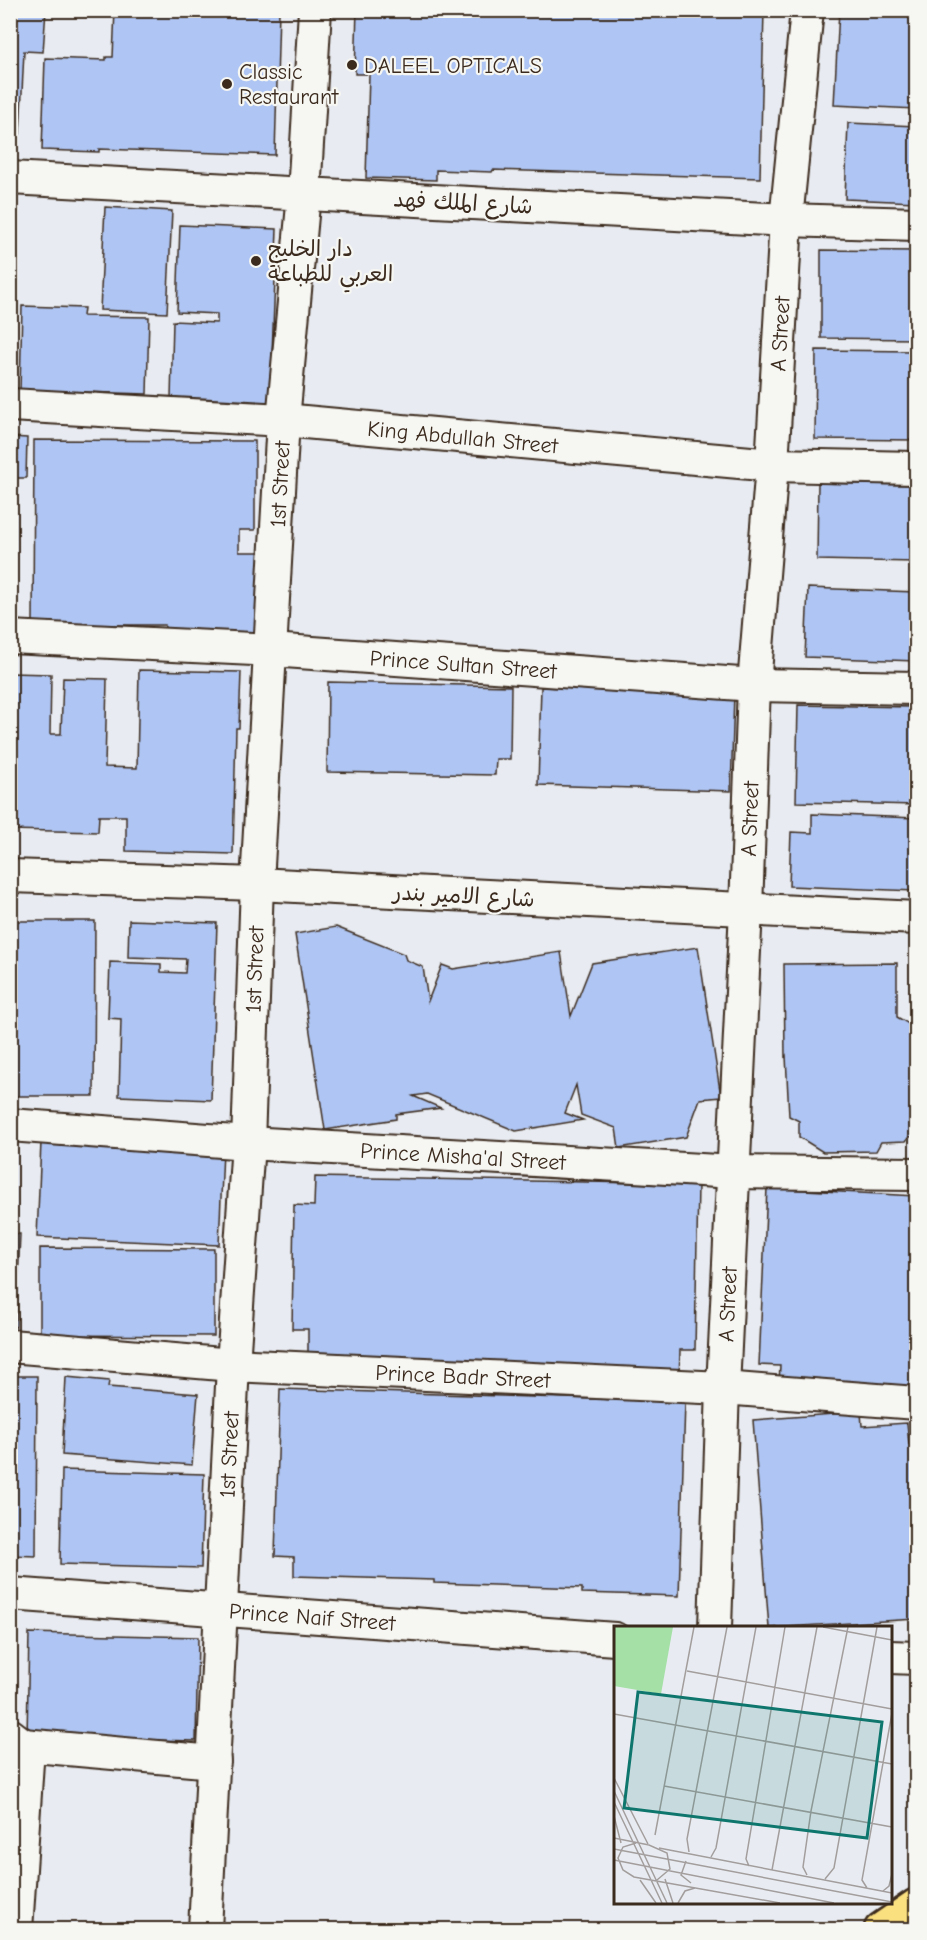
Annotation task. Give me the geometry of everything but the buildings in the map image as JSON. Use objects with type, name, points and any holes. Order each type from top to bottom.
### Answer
[{"type":"main road","points":[[880,1929],[916,1906]]},
{"type":"street","name":"1st Street","points":[[205,1929],[233,1365],[248,1143],[257,884],[283,420],[304,194],[315,10]]},
{"type":"street","name":"A Street","points":[[715,1626],[723,1388],[746,909],[754,685],[772,465],[786,220],[807,10]]},
{"type":"street","name":"شارع الملك فهد","points":[[10,178],[786,220],[916,224]]},
{"type":"street","name":"King Abdullah Street","points":[[10,405],[283,420],[772,465],[916,468]]},
{"type":"street","name":"Prince Sultan Street","points":[[10,637],[271,650],[754,685],[916,688]]},
{"type":"street","name":"شارع الامير بندر","points":[[10,876],[257,884],[916,918]]},
{"type":"street","name":"Prince Misha'al Street","points":[[10,1125],[248,1143],[734,1172],[916,1174]]},
{"type":"street","name":"Prince Badr Street","points":[[10,1346],[233,1365],[723,1388],[916,1403]]},
{"type":"street","name":"Prince Naif Street","points":[[10,1594],[614,1639]]},
{"type":"street","points":[[891,1657],[916,1658]]},
{"type":"street","points":[[17,1740],[214,1762]]},
{"type":"street","points":[[16,1929],[27,1762],[17,1740]]},
{"type":"place","name":"DALEEL OPTICALS","points":[[352,65]]},
{"type":"place","name":"Classic Restaurant","points":[[227,84]]},
{"type":"place","name":"دار الخليج العربي للطباعة","points":[[256,261]]}]
